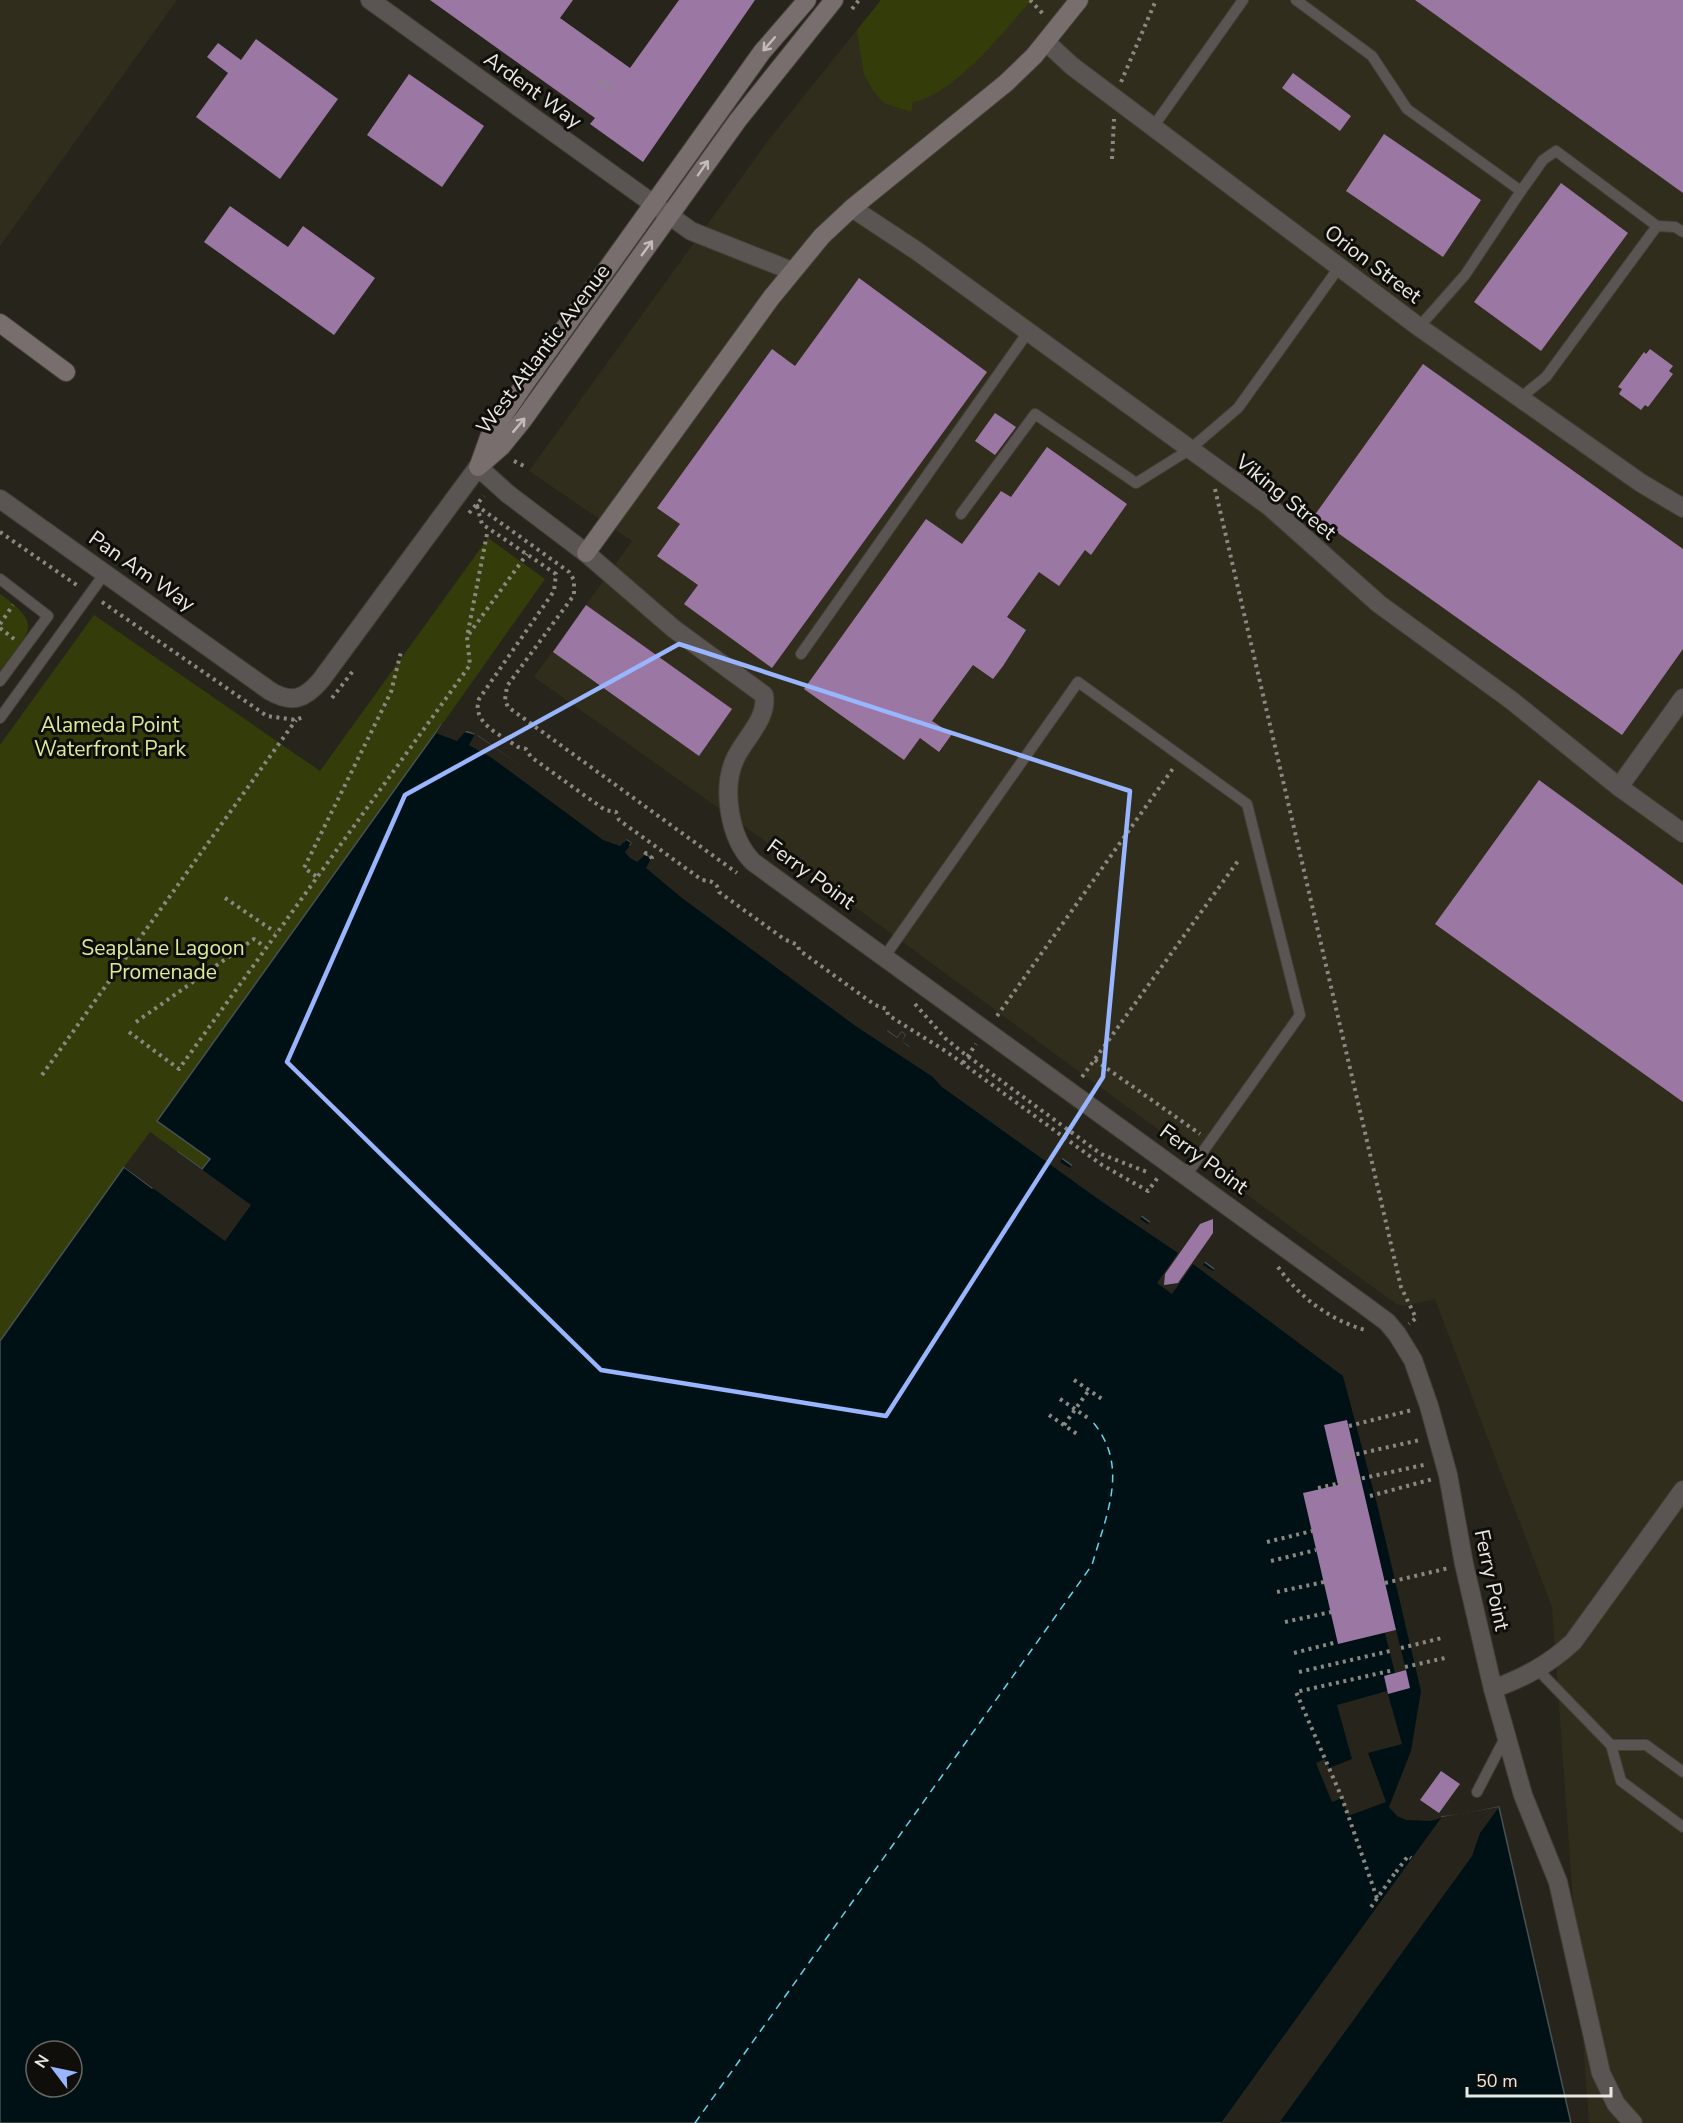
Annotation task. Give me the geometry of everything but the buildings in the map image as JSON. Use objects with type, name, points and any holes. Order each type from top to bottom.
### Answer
[{"type":"street","name":"Ardent Way","points":[[370,0],[699,235],[792,271]]},
{"type":"street","name":"West Atlantic Avenue","points":[[478,466],[495,428],[653,204],[762,52],[807,0]]},
{"type":"street","name":"West Atlantic Avenue","points":[[478,466],[501,447],[523,420],[738,120],[834,0]]},
{"type":"street","points":[[586,553],[792,271],[822,236],[852,208],[980,106],[1046,42],[1080,0]]},
{"type":"street","name":"Orion Street","points":[[1046,42],[1117,100],[1419,327],[1641,483],[1683,508]]},
{"type":"street","name":"Viking Street","points":[[852,208],[917,251],[1270,507],[1379,604],[1511,700],[1619,787],[1683,833]]},
{"type":"street","points":[[0,323],[66,372]]},
{"type":"street","name":"Ferry Point","points":[[478,466],[508,494],[586,553],[674,629],[764,695],[766,705],[735,759],[730,781],[730,806],[736,837],[742,850],[753,862],[1187,1174],[1387,1322],[1413,1360],[1429,1406],[1446,1468],[1464,1564],[1493,1689],[1523,1795],[1558,1882],[1601,2073],[1616,2104],[1633,2123]]},
{"type":"street","name":"Pan Am Way","points":[[0,499],[257,681],[283,698],[296,698],[310,693],[478,466]]},
{"type":"street","points":[[1619,787],[1683,698]]},
{"type":"street","points":[[1493,1689],[1538,1670],[1553,1661],[1573,1642],[1683,1490]]},
{"type":"lane","points":[[1154,127],[1243,0]]},
{"type":"lane","points":[[1296,0],[1372,56],[1407,109],[1521,191]]},
{"type":"lane","points":[[1419,327],[1465,275],[1543,160],[1557,151],[1657,226],[1675,227],[1683,231]]},
{"type":"lane","points":[[1520,398],[1546,377],[1657,226]]},
{"type":"lane","points":[[961,514],[1035,414],[1136,483],[1190,450],[1238,408],[1340,266]]},
{"type":"lane","points":[[801,654],[1028,332]]},
{"type":"lane","points":[[0,718],[105,573]]},
{"type":"lane","points":[[0,579],[48,616],[0,681]]},
{"type":"lane","points":[[885,956],[1078,682],[1182,757],[1247,804],[1300,1015],[1187,1174]]},
{"type":"lane","points":[[1538,1670],[1611,1745],[1621,1781],[1683,1827]]},
{"type":"lane","points":[[1477,1792],[1507,1733]]},
{"type":"lane","points":[[1611,1745],[1646,1745],[1683,1772]]},
{"type":"path","points":[[1112,159],[1117,100],[1128,64],[1156,0]]},
{"type":"path","points":[[600,80],[614,91]]},
{"type":"path","points":[[514,461],[524,466]]},
{"type":"path","points":[[1210,465],[1401,1287],[1416,1318]]},
{"type":"path","points":[[0,532],[248,704]]},
{"type":"path","points":[[129,1032],[179,1069],[275,932],[470,665],[467,637],[487,534]]},
{"type":"path","points":[[467,637],[527,554]]},
{"type":"path","points":[[0,624],[21,595]]},
{"type":"path","points":[[316,876],[304,868],[391,692],[401,652]]},
{"type":"path","points":[[42,1075],[296,720]]},
{"type":"path","points":[[997,1016],[1182,757]]},
{"type":"path","points":[[645,855],[646,853],[652,858],[651,860]]},
{"type":"path","points":[[1082,1077],[1238,861]]},
{"type":"path","points":[[225,898],[275,932]]},
{"type":"path","points":[[136,1022],[254,939],[265,947]]},
{"type":"path","points":[[963,1063],[980,1039]]},
{"type":"path","points":[[1095,1060],[1210,1142]]},
{"type":"path","points":[[1074,1380],[1105,1401]]},
{"type":"path","points":[[1064,1425],[1089,1390]]},
{"type":"path","points":[[1060,1400],[1091,1420]]},
{"type":"path","points":[[1348,1426],[1429,1406]]},
{"type":"path","points":[[1049,1415],[1080,1436]]},
{"type":"path","points":[[1343,1455],[1344,1457],[1437,1436]]},
{"type":"path","points":[[1318,1488],[1363,1477],[1363,1480],[1388,1474],[1446,1468]]},
{"type":"path","points":[[1370,1496],[1391,1491],[1446,1468]]},
{"type":"path","points":[[1267,1542],[1312,1532]]},
{"type":"path","points":[[1271,1561],[1316,1550]]},
{"type":"path","points":[[1385,1584],[1464,1564]]},
{"type":"path","points":[[1277,1592],[1324,1582]]},
{"type":"path","points":[[1285,1622],[1331,1612]]},
{"type":"path","points":[[1401,1648],[1442,1638]]},
{"type":"path","points":[[1294,1653],[1338,1642]]},
{"type":"path","points":[[1299,1672],[1390,1651]]},
{"type":"path","points":[[1405,1667],[1445,1658]]},
{"type":"path","points":[[1377,1898],[1342,1798],[1296,1692],[1394,1670]]},
{"type":"path","points":[[1387,1884],[1408,1856],[1411,1858]]},
{"type":"path","points":[[1371,1906],[1397,1870]]},
{"type":"highlighted area","points":[[679,644],[1130,791],[1103,1077],[886,1416],[601,1370],[287,1062],[405,795]]},
{"type":"shaded area","points":[[0,0],[177,0],[0,246]]},
{"type":"shaded area","points":[[881,0],[1683,0],[1683,2123],[1589,2123],[1552,1607],[1435,1299],[1405,1306],[1396,1304],[765,841],[534,677],[632,541],[529,471],[767,142]]},
{"type":"shaded area","points":[[441,725],[475,734],[624,841],[626,839],[632,843],[630,845],[652,858],[651,860],[897,1038],[902,1032],[905,1035],[901,1041],[909,1047],[1353,1370],[1434,1720],[1406,1803],[1415,1811],[1437,1817],[1463,1815],[1499,1807],[1571,2123],[0,2123],[0,1341],[124,1167],[152,1188],[178,1152],[202,1169],[210,1159],[157,1121]]},
{"type":"green space","points":[[881,0],[1031,0],[977,60],[944,88],[913,102],[911,112],[884,103],[864,75],[857,30]]},
{"type":"green space","points":[[488,538],[545,579],[436,733],[214,1178],[150,1132],[124,1167],[191,1216],[56,1262],[0,1341],[0,745],[94,615],[320,771]]},
{"type":"green space","points":[[0,594],[23,614],[28,623],[28,630],[0,671]]},
{"type":"pier","points":[[443,722],[460,724],[477,732],[478,736],[624,837],[628,836],[634,844],[654,855],[655,859],[888,1028],[887,1031],[897,1038],[902,1032],[905,1035],[902,1041],[909,1047],[911,1045],[1064,1156],[1060,1162],[1070,1168],[1074,1163],[1143,1213],[1140,1219],[1148,1224],[1152,1220],[1207,1259],[1203,1265],[1213,1271],[1216,1266],[1355,1369],[1398,1543],[1437,1719],[1434,1763],[1425,1788],[1410,1803],[1414,1808],[1425,1806],[1442,1817],[1499,1807],[1480,1833],[1472,1856],[1279,2123],[1221,2123],[1441,1818],[1431,1821],[1406,1820],[1397,1816],[1389,1807],[1411,1751],[1421,1691],[1377,1504],[1343,1376],[1193,1264],[1172,1294],[1157,1283],[1178,1253],[942,1087],[933,1077],[857,1027],[682,898],[646,868],[652,857],[646,854],[637,862],[630,858],[625,852],[632,843],[627,839],[620,846],[603,840],[492,758],[469,745],[475,734],[467,730],[457,741],[436,733]]},
{"type":"pier","points":[[175,1150],[251,1205],[225,1241],[124,1167],[125,1165],[151,1184]]},
{"type":"pier","points":[[1396,1630],[1406,1670],[1395,1673],[1385,1633]]},
{"type":"pier","points":[[1387,1691],[1402,1744],[1368,1753],[1386,1802],[1348,1816],[1342,1798],[1332,1802],[1316,1763],[1325,1759],[1329,1768],[1352,1759],[1337,1705]]},
{"type":"ferry route","points":[[695,2123],[1092,1565],[1108,1509],[1113,1472],[1103,1437],[1091,1420]]},
{"type":"park label","name":"Alameda Point Waterfront Park","points":[[110,737]]},
{"type":"park label","name":"Seaplane Lagoon Promenade","points":[[163,960]]}]
